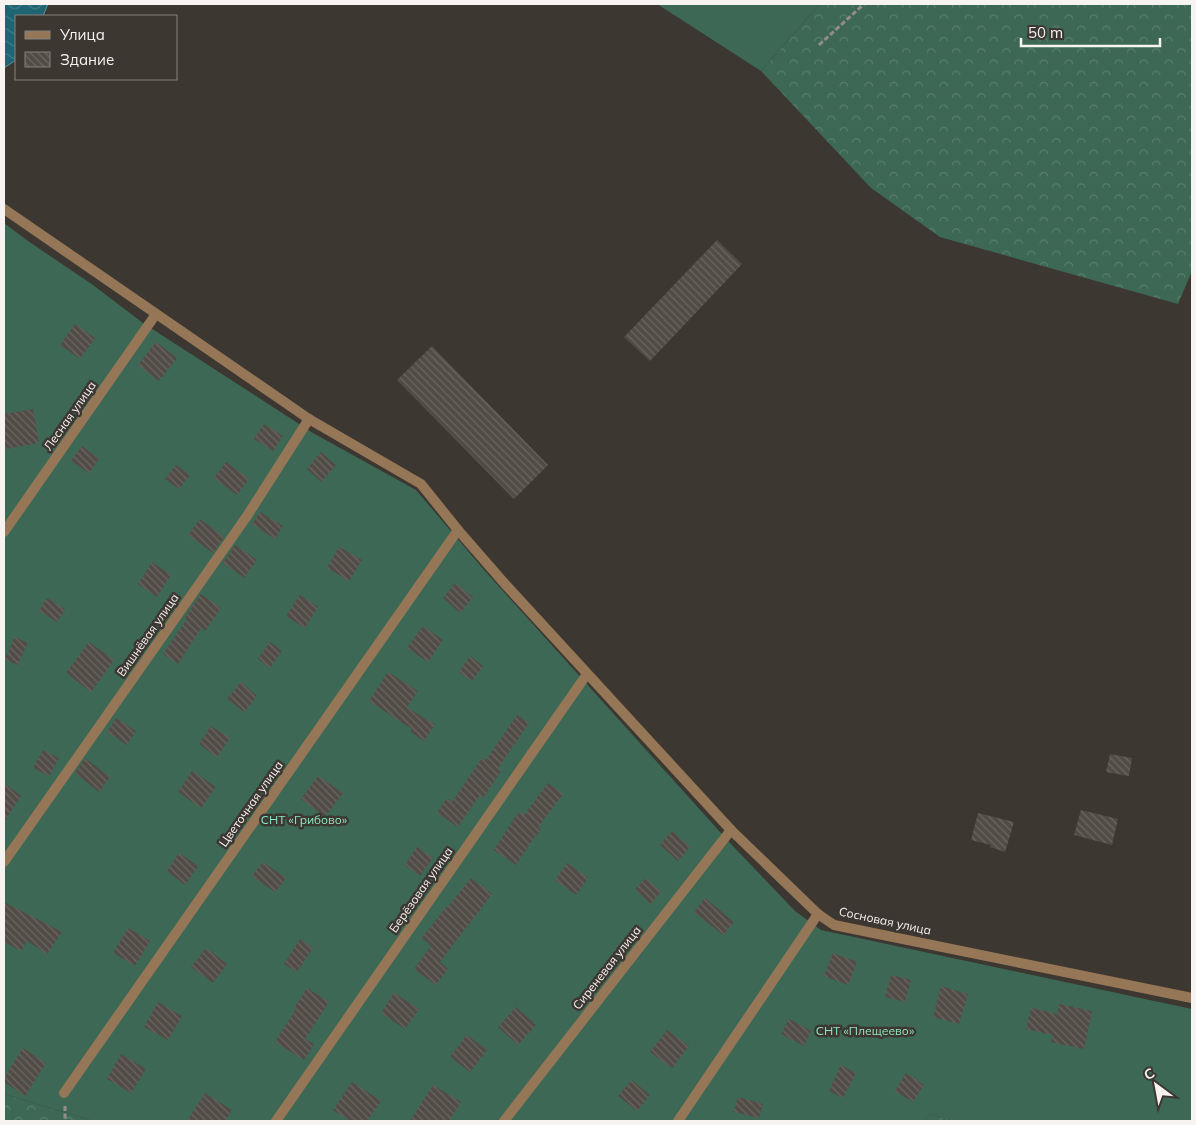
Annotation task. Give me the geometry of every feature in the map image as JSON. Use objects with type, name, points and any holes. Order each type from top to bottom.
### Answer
[{"type":"street","name":"Сосновая улица","points":[[4,211],[309,420],[421,484],[458,530],[587,674],[731,830],[818,914],[834,925],[1192,998]]},
{"type":"street","name":"Лесная улица","points":[[4,532],[156,314]]},
{"type":"street","name":"Вишнёвая улица","points":[[4,862],[247,516],[309,420]]},
{"type":"street","name":"Цветочная улица","points":[[64,1093],[458,530]]},
{"type":"street","name":"Берёзовая улица","points":[[276,1121],[587,674]]},
{"type":"street","name":"Сиреневая улица","points":[[504,1121],[731,830]]},
{"type":"street","points":[[678,1121],[818,914]]},
{"type":"path","points":[[819,45],[864,4]]},
{"type":"green space","points":[[657,4],[820,4],[761,71]]},
{"type":"green space","points":[[820,4],[1192,4],[1192,271],[1178,304],[940,237],[871,188],[761,71]]},
{"type":"green space","name":"СНТ «Грибово»","points":[[4,223],[93,285],[143,323],[313,433],[416,490],[485,571],[730,843],[795,911],[821,930],[1192,1009],[1192,1121],[953,1121],[931,1114],[923,1121],[93,1121],[4,1094]]},
{"type":"green space","points":[[4,1094],[93,1121],[4,1121]]},
{"type":"green space","points":[[931,1114],[953,1121],[923,1121]]},
{"type":"water","points":[[4,4],[48,4],[43,15],[15,15],[15,61],[4,68]]},
{"type":"building","points":[[717,240],[742,264],[650,361],[624,337]]},
{"type":"building","points":[[75,324],[95,338],[80,359],[60,345]]},
{"type":"building","points":[[156,342],[177,358],[159,381],[138,365]]},
{"type":"building","points":[[432,346],[548,465],[514,499],[397,380]]},
{"type":"building","points":[[33,409],[39,443],[6,449],[4,414]]},
{"type":"building","points":[[264,424],[283,436],[273,451],[254,439]]},
{"type":"building","points":[[82,446],[99,459],[89,473],[71,461]]},
{"type":"building","points":[[321,452],[336,465],[321,482],[307,469]]},
{"type":"building","points":[[226,462],[249,479],[237,495],[214,478]]},
{"type":"building","points":[[176,465],[190,475],[179,489],[165,479]]},
{"type":"building","points":[[260,512],[283,526],[275,539],[252,524]]},
{"type":"building","points":[[200,519],[224,537],[213,553],[188,535]]},
{"type":"building","points":[[235,545],[257,560],[244,578],[223,563]]},
{"type":"building","points":[[339,547],[362,560],[349,581],[327,568]]},
{"type":"building","points":[[152,562],[171,575],[157,597],[138,584]]},
{"type":"building","points":[[455,583],[473,597],[460,613],[443,598]]},
{"type":"building","points":[[201,594],[221,608],[205,631],[201,628],[178,664],[163,654],[187,619],[185,617]]},
{"type":"building","points":[[300,595],[318,607],[305,628],[286,616]]},
{"type":"building","points":[[47,598],[65,609],[57,622],[39,611]]},
{"type":"building","points":[[423,626],[443,640],[428,662],[407,648]]},
{"type":"building","points":[[15,637],[28,643],[17,665],[5,659]]},
{"type":"building","points":[[89,642],[114,660],[91,692],[66,673]]},
{"type":"building","points":[[270,642],[282,651],[270,668],[258,659]]},
{"type":"building","points":[[470,656],[483,666],[472,681],[459,672]]},
{"type":"building","points":[[388,672],[418,691],[407,707],[435,725],[424,741],[411,732],[412,729],[369,701]]},
{"type":"building","points":[[241,682],[257,696],[244,712],[227,699]]},
{"type":"building","points":[[517,715],[529,723],[498,768],[501,771],[483,798],[479,796],[458,827],[437,813],[447,798],[452,802],[482,758],[486,760]]},
{"type":"building","points":[[116,718],[136,731],[127,745],[107,732]]},
{"type":"building","points":[[211,726],[230,738],[217,757],[199,744]]},
{"type":"building","points":[[43,750],[59,758],[49,776],[33,768]]},
{"type":"building","points":[[1110,754],[1132,758],[1129,776],[1106,772]]},
{"type":"building","points":[[85,758],[110,777],[99,792],[75,773]]},
{"type":"building","points":[[192,771],[216,787],[201,808],[178,792]]},
{"type":"building","points":[[318,776],[343,793],[325,817],[301,799]]},
{"type":"building","points":[[4,783],[21,796],[4,822]]},
{"type":"building","points":[[548,783],[563,794],[538,827],[541,830],[516,865],[494,850],[513,820],[520,812],[524,815]]},
{"type":"building","points":[[1081,810],[1118,819],[1112,845],[1074,835]]},
{"type":"building","points":[[978,813],[1014,822],[1005,852],[990,847],[991,845],[971,840]]},
{"type":"building","points":[[672,831],[690,847],[678,861],[660,845]]},
{"type":"building","points":[[417,847],[433,858],[420,876],[405,865]]},
{"type":"building","points":[[179,853],[198,866],[185,885],[167,871]]},
{"type":"building","points":[[263,862],[286,878],[275,892],[252,876]]},
{"type":"building","points":[[567,863],[588,878],[576,895],[555,880]]},
{"type":"building","points":[[471,878],[492,894],[440,962],[448,969],[436,985],[414,969],[431,946],[422,938]]},
{"type":"building","points":[[646,878],[661,892],[650,904],[635,889]]},
{"type":"building","points":[[705,898],[734,922],[723,935],[694,912]]},
{"type":"building","points":[[4,902],[62,932],[47,954],[27,941],[21,951],[4,942]]},
{"type":"building","points":[[128,928],[150,941],[135,966],[113,953]]},
{"type":"building","points":[[300,939],[313,948],[297,972],[284,964]]},
{"type":"building","points":[[206,948],[227,964],[213,983],[191,967]]},
{"type":"building","points":[[833,953],[857,962],[848,985],[824,976]]},
{"type":"building","points":[[891,975],[911,980],[905,1002],[885,997]]},
{"type":"building","points":[[941,986],[968,994],[959,1024],[933,1017]]},
{"type":"building","points":[[307,988],[329,1002],[305,1039],[314,1044],[304,1060],[275,1042]]},
{"type":"building","points":[[394,993],[419,1009],[405,1029],[381,1013]]},
{"type":"building","points":[[158,1002],[182,1016],[168,1040],[144,1027]]},
{"type":"building","points":[[1059,1004],[1092,1011],[1084,1049],[1051,1042],[1053,1035],[1026,1029],[1031,1008],[1057,1014]]},
{"type":"building","points":[[516,1007],[536,1025],[518,1045],[498,1027]]},
{"type":"building","points":[[789,1019],[811,1031],[804,1046],[781,1034]]},
{"type":"building","points":[[667,1030],[689,1046],[672,1068],[650,1052]]},
{"type":"building","points":[[467,1035],[487,1050],[470,1072],[450,1057]]},
{"type":"building","points":[[23,1048],[46,1063],[25,1096],[4,1082],[4,1078]]},
{"type":"building","points":[[121,1054],[146,1069],[131,1093],[107,1079]]},
{"type":"building","points":[[841,1065],[856,1073],[843,1098],[829,1091]]},
{"type":"building","points":[[906,1073],[924,1085],[913,1102],[895,1091]]},
{"type":"building","points":[[632,1080],[650,1095],[637,1111],[618,1096]]},
{"type":"building","points":[[352,1082],[381,1101],[367,1121],[351,1121],[333,1110]]},
{"type":"building","points":[[433,1085],[461,1102],[449,1121],[410,1121]]},
{"type":"building","points":[[205,1093],[232,1110],[225,1121],[187,1121]]},
{"type":"building","points":[[738,1097],[763,1104],[759,1118],[734,1112]]},
{"type":"park label","name":"СНТ «Плещеево»","points":[[865,1031]]}]
